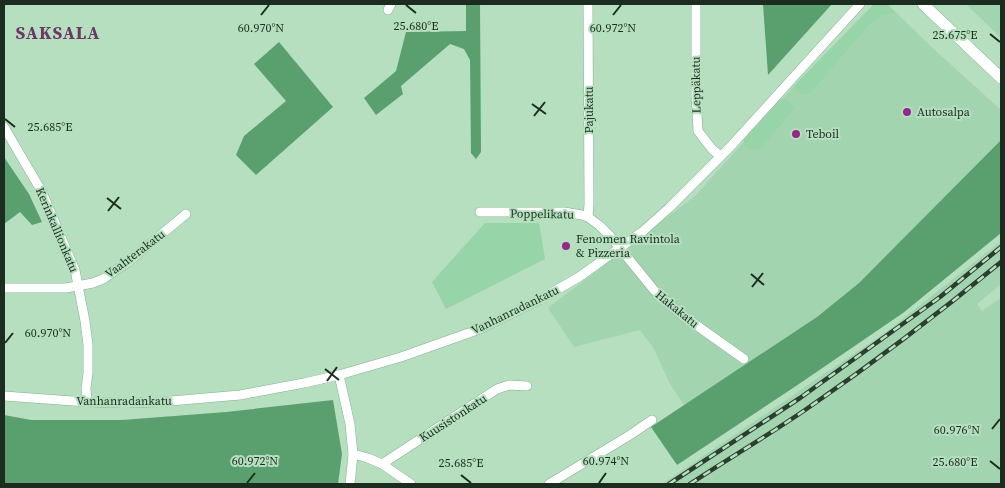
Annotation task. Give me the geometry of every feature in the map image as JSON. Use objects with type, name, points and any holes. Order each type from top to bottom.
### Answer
[{"type":"main road","points":[[924,4],[997,74]]},
{"type":"street","name":"Pajukatu","points":[[588,4],[588,217]]},
{"type":"street","name":"Leppäkatu","points":[[696,4],[698,131],[712,150],[720,156]]},
{"type":"street","name":"Vanhanradankatu","points":[[4,396],[88,402],[150,402],[217,397],[279,388],[339,375],[401,357],[480,329],[539,300],[579,277],[642,232],[669,208],[720,156],[860,4]]},
{"type":"street","name":"Kerinkallionkatu","points":[[4,126],[42,192],[75,270],[88,346],[86,388],[88,402]]},
{"type":"street","name":"Poppelikatu","points":[[480,212],[564,212],[582,215],[600,226],[619,249]]},
{"type":"street","name":"Vaahterakatu","points":[[4,288],[66,288],[94,283],[120,268],[186,214]]},
{"type":"street","name":"Hakakatu","points":[[619,249],[654,290],[675,309],[744,359]]},
{"type":"street","points":[[339,375],[350,424],[353,454],[350,484]]},
{"type":"street","name":"Kuusistonkatu","points":[[382,464],[497,389],[509,385],[527,386]]},
{"type":"street","points":[[549,484],[652,420]]},
{"type":"street","points":[[353,454],[382,464],[411,484]]},
{"type":"shaded area","points":[[466,4],[480,4],[481,152],[476,159],[471,153],[470,60],[464,49],[450,44],[401,86],[403,94],[376,115],[364,98],[396,71],[406,32],[466,31]]},
{"type":"shaded area","points":[[763,4],[832,4],[768,75]]},
{"type":"shaded area","points":[[874,4],[887,4],[1001,110],[1001,140],[859,283],[817,317],[720,383],[684,405],[670,384],[654,349],[640,330],[574,347],[548,308],[695,196],[795,85]]},
{"type":"shaded area","points":[[874,4],[887,4],[896,13],[882,15],[866,28],[810,93],[805,95],[796,91],[795,85]]},
{"type":"shaded area","points":[[966,4],[1001,4],[1001,38]]},
{"type":"shaded area","points":[[279,42],[333,107],[256,175],[236,155],[244,136],[286,101],[254,64]]},
{"type":"shaded area","points":[[781,99],[786,99],[794,109],[762,147],[753,150],[748,149],[744,146],[744,139]]},
{"type":"shaded area","points":[[1001,140],[1001,233],[903,313],[677,465],[651,427],[817,317],[859,283]]},
{"type":"shaded area","points":[[4,157],[29,194],[42,222],[32,225],[20,212],[4,224]]},
{"type":"shaded area","points":[[485,223],[539,223],[545,259],[446,309],[432,282]]},
{"type":"shaded area","points":[[1001,241],[1001,284],[977,304],[982,311],[1001,298],[1001,484],[662,484],[886,332]]},
{"type":"shaded area","points":[[333,400],[342,454],[338,484],[4,484],[4,415],[31,420],[122,420],[226,412]]},
{"type":"railway","points":[[669,484],[800,398],[940,297],[1001,247]]},
{"type":"railway","points":[[690,484],[791,420],[855,375],[929,320],[1001,262]]},
{"type":"place","name":"Autosalpa","points":[[907,112]]},
{"type":"place","name":"Teboil","points":[[796,134]]},
{"type":"place","name":"Fenomen Ravintola & Pizzeria","points":[[566,246]]},
{"type":"district","name":"SAKSALA","points":[[58,32]]}]
